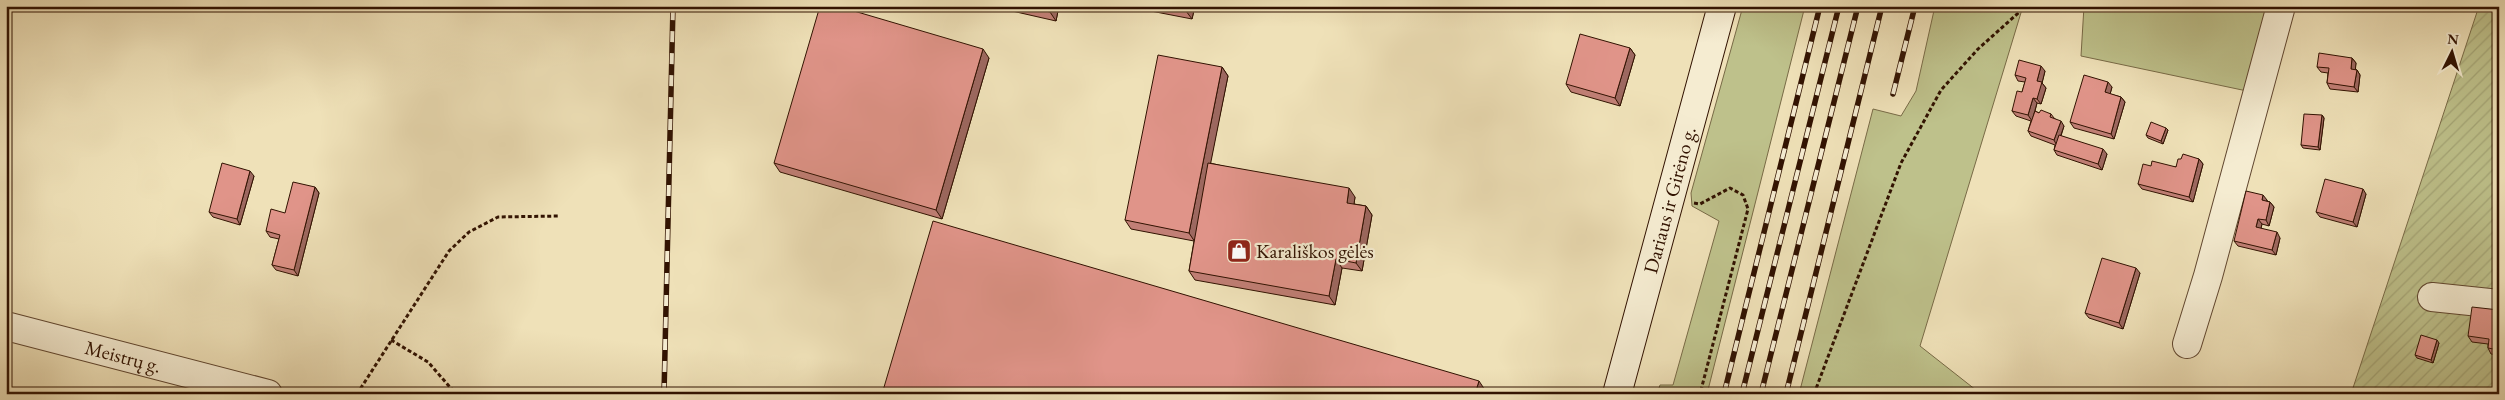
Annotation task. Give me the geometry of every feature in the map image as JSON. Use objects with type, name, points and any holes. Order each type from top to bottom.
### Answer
[{"type":"street","name":"Dariaus ir Girėno g.","points":[[1616,394],[1722,6]]},
{"type":"street","points":[[2187,344],[2208,276],[2281,6]]},
{"type":"street","points":[[2432,298],[2499,304]]},
{"type":"street","name":"Meistrų g.","points":[[6,326],[268,394]]},
{"type":"path","points":[[1814,394],[1901,162],[1927,114],[1941,90],[1978,49],[2026,6]]},
{"type":"path","points":[[1668,203],[1700,204],[1730,188],[1743,194],[1748,208],[1700,394]]},
{"type":"path","points":[[357,394],[449,251],[469,232],[498,217],[559,216]]},
{"type":"path","points":[[391,340],[428,362],[456,394]]},
{"type":"green space","points":[[1743,6],[1805,6],[1707,394],[1657,394],[1660,385],[1673,385],[1719,221],[1692,206],[1691,193]]},
{"type":"green space","points":[[1935,6],[2023,6],[1920,346],[1981,394],[1799,394],[1873,109],[1901,116],[1916,91]]},
{"type":"green space","points":[[2084,6],[2270,6],[2247,91],[2081,56]]},
{"type":"green space","points":[[2479,6],[2499,6],[2499,394],[2351,394]]},
{"type":"building","points":[[820,6],[837,6],[983,49],[936,210],[774,163]]},
{"type":"building","points":[[1023,6],[1051,6],[1050,12]]},
{"type":"building","points":[[1163,6],[1187,6],[1186,11]]},
{"type":"building","points":[[1580,34],[1630,48],[1615,98],[1566,84]]},
{"type":"building","points":[[2319,53],[2352,58],[2351,69],[2357,70],[2354,87],[2327,83],[2329,68],[2317,67]]},
{"type":"building","points":[[1158,55],[1222,67],[1189,233],[1125,220]]},
{"type":"building","points":[[2019,60],[2041,66],[2037,81],[2042,82],[2037,99],[2033,98],[2028,115],[2012,111],[2017,91],[2022,92],[2026,78],[2015,75]]},
{"type":"building","points":[[2084,75],[2108,82],[2105,92],[2121,97],[2111,134],[2070,122]]},
{"type":"building","points":[[2041,110],[2051,114],[2050,117],[2061,121],[2054,140],[2028,131],[2035,111],[2039,113]]},
{"type":"building","points":[[2304,114],[2322,115],[2318,147],[2301,145]]},
{"type":"building","points":[[2151,122],[2166,128],[2161,141],[2146,135]]},
{"type":"building","points":[[2059,135],[2103,149],[2098,164],[2054,150]]},
{"type":"building","points":[[2183,154],[2199,159],[2189,197],[2138,184],[2143,164],[2151,166],[2152,161],[2176,167],[2178,159],[2181,159]]},
{"type":"building","points":[[222,163],[250,171],[237,219],[209,212]]},
{"type":"building","points":[[1208,163],[1349,188],[1347,203],[1366,206],[1356,263],[1336,259],[1329,296],[1189,271]]},
{"type":"building","points":[[2325,179],[2363,189],[2353,222],[2316,212]]},
{"type":"building","points":[[293,182],[315,187],[294,270],[272,265],[280,235],[266,231],[271,209],[285,213]]},
{"type":"building","points":[[2246,191],[2263,195],[2262,200],[2270,202],[2266,220],[2258,219],[2256,227],[2277,232],[2272,250],[2234,241]]},
{"type":"building","points":[[933,221],[1479,381],[1475,394],[882,394]]},
{"type":"building","points":[[2102,258],[2136,268],[2119,323],[2085,313]]},
{"type":"building","points":[[2472,307],[2499,310],[2499,350],[2488,348],[2489,339],[2468,336]]},
{"type":"building","points":[[2421,335],[2437,340],[2431,360],[2415,355]]},
{"type":"railway","points":[[664,394],[673,6]]},
{"type":"railway","points":[[1724,394],[1820,6]]},
{"type":"railway","points":[[1742,394],[1839,6]]},
{"type":"railway","points":[[1761,394],[1858,6]]},
{"type":"railway","points":[[1786,394],[1882,6]]},
{"type":"railway","points":[[1893,94],[1915,6]]},
{"type":"place","name":"Karališkos gėlės","points":[[1239,251]]}]
